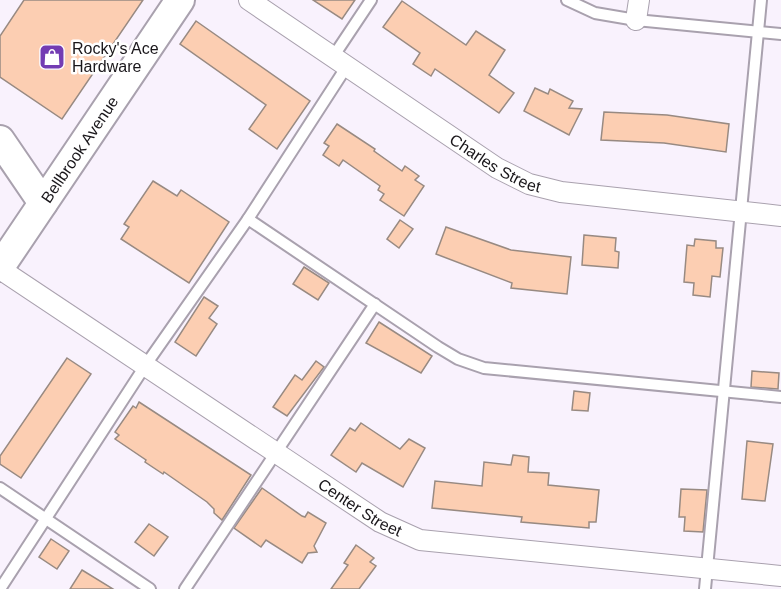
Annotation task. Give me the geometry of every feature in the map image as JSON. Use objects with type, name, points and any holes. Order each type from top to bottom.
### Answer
[{"type":"street","name":"Bellbrook Avenue","points":[[0,268],[180,0]]},
{"type":"street","name":"Charles Street","points":[[249,0],[497,168],[529,184],[561,192],[781,216]]},
{"type":"street","points":[[0,140],[43,203]]},
{"type":"street","name":"Center Street","points":[[0,268],[380,522],[420,540],[781,576]]},
{"type":"lane","points":[[0,589],[145,366],[248,219],[340,61],[371,0]]},
{"type":"lane","points":[[567,0],[595,13],[638,10],[758,32],[781,34]]},
{"type":"lane","points":[[705,589],[761,0]]},
{"type":"lane","points":[[248,219],[458,359],[484,368],[781,397]]},
{"type":"lane","points":[[185,589],[375,304]]},
{"type":"lane","points":[[0,488],[150,589]]},
{"type":"building","name":"Rocky's Ace Hardware","points":[[24,0],[143,0],[62,119],[0,77],[0,36]]},
{"type":"building","points":[[313,0],[355,0],[342,19]]},
{"type":"building","points":[[402,1],[466,45],[476,31],[505,50],[489,75],[514,93],[499,113],[435,69],[431,76],[413,64],[420,53],[383,27]]},
{"type":"building","points":[[196,21],[310,101],[277,149],[249,129],[266,105],[180,44]]},
{"type":"building","points":[[535,88],[548,94],[550,89],[573,101],[569,108],[582,109],[569,135],[524,111]]},
{"type":"building","points":[[604,112],[667,115],[729,124],[726,152],[664,143],[601,140]]},
{"type":"building","points":[[337,124],[375,149],[374,151],[402,171],[405,166],[419,176],[415,180],[424,186],[404,216],[380,200],[384,194],[378,190],[380,186],[343,160],[339,166],[323,155],[329,146],[324,143]]},
{"type":"building","points":[[153,181],[177,196],[181,190],[229,222],[189,283],[121,239],[129,227],[124,224]]},
{"type":"building","points":[[400,220],[413,229],[399,248],[387,239]]},
{"type":"building","points":[[446,227],[511,250],[571,257],[567,294],[511,288],[512,283],[436,254]]},
{"type":"building","points":[[584,235],[616,238],[615,251],[619,252],[618,268],[582,265]]},
{"type":"building","points":[[695,239],[716,241],[716,248],[723,248],[720,277],[712,276],[710,297],[693,295],[694,283],[684,282],[687,245],[694,246]]},
{"type":"building","points":[[304,267],[329,283],[318,300],[293,284]]},
{"type":"building","points":[[204,297],[218,306],[209,318],[217,324],[196,356],[175,342]]},
{"type":"building","points":[[379,322],[432,356],[421,373],[366,343]]},
{"type":"building","points":[[67,358],[91,374],[21,478],[0,464],[0,456]]},
{"type":"building","points":[[316,361],[324,367],[287,416],[273,407],[295,375],[302,380]]},
{"type":"building","points":[[752,371],[779,373],[778,389],[751,387]]},
{"type":"building","points":[[574,391],[590,393],[588,411],[572,410]]},
{"type":"building","points":[[139,402],[251,475],[222,520],[207,502],[164,472],[163,474],[145,462],[146,460],[115,439],[119,435],[115,432],[133,406],[136,408]]},
{"type":"building","points":[[361,423],[400,449],[409,439],[425,448],[403,487],[362,463],[356,472],[331,455],[350,428],[355,431]]},
{"type":"building","points":[[747,441],[773,444],[765,501],[742,499]]},
{"type":"building","points":[[513,455],[529,457],[528,472],[549,473],[548,485],[599,490],[596,522],[589,522],[589,528],[521,522],[522,517],[432,508],[435,481],[482,486],[484,462],[511,465]]},
{"type":"building","points":[[262,488],[302,516],[305,517],[308,512],[326,523],[314,546],[317,552],[308,553],[302,563],[266,540],[261,547],[234,528]]},
{"type":"building","points":[[681,489],[707,490],[703,532],[684,531],[685,517],[679,517]]},
{"type":"building","points":[[149,524],[168,537],[154,556],[135,542]]},
{"type":"building","points":[[51,539],[69,551],[57,569],[39,557]]},
{"type":"building","points":[[356,545],[374,558],[370,562],[376,566],[359,589],[331,589],[348,565],[344,563]]},
{"type":"building","points":[[82,570],[113,589],[70,589]]},
{"type":"place","name":"Rocky's Ace Hardware","points":[[52,57]]}]
